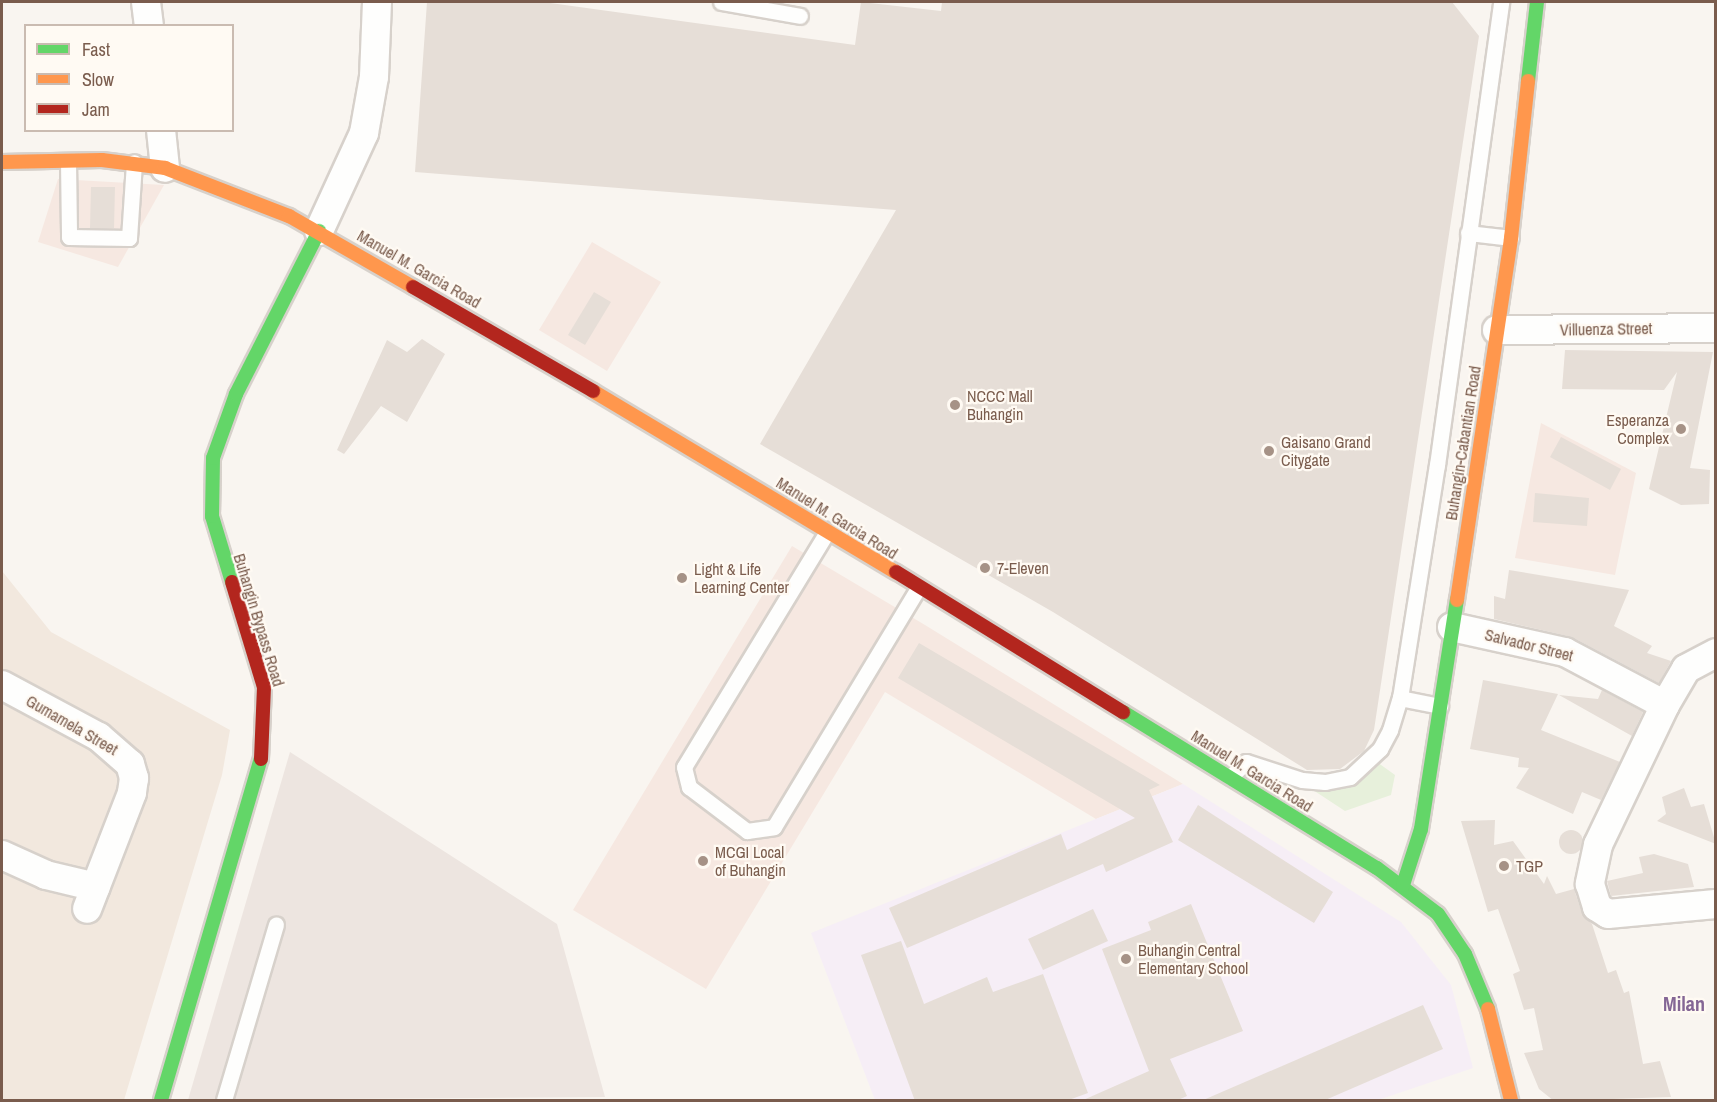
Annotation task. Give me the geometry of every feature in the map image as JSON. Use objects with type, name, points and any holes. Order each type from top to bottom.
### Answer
[{"type":"main road","name":"Buhangin-Cabantian Road","points":[[1403,885],[1421,830],[1452,627],[1511,238],[1537,2]]},
{"type":"main road","name":"Manuel M. Garcia Road","points":[[2,162],[134,162],[165,168],[236,191],[319,231],[573,376],[1230,777],[1403,885],[1438,914],[1465,954],[1491,1017],[1511,1101]]},
{"type":"main road","name":"Buhangin Bypass Road","points":[[161,1101],[266,745],[264,687],[212,516],[213,458],[236,394],[319,231]]},
{"type":"street","points":[[146,2],[149,24]]},
{"type":"street","points":[[319,231],[364,133],[374,77],[377,2]]},
{"type":"street","points":[[161,132],[165,168]]},
{"type":"street","name":"Villuenza Street","points":[[1497,330],[1716,328]]},
{"type":"street","name":"Salvador Street","points":[[1452,627],[1565,652],[1665,705]]},
{"type":"street","points":[[1716,653],[1686,669],[1665,705],[1592,860],[1593,899],[1604,913],[1618,915],[1716,904]]},
{"type":"street","name":"Gumamela Street","points":[[2,685],[99,737],[130,764],[135,778],[132,793],[92,898],[2,855]]},
{"type":"lane","points":[[721,2],[800,16]]},
{"type":"lane","points":[[1230,777],[1246,762],[1302,780],[1325,782],[1350,777],[1380,749],[1400,698],[1501,2]]},
{"type":"lane","points":[[68,161],[69,237],[129,238],[134,162]]},
{"type":"lane","points":[[1468,233],[1511,238]]},
{"type":"lane","points":[[827,532],[684,767],[688,787],[747,831],[774,827],[918,588]]},
{"type":"lane","points":[[1400,698],[1440,706]]},
{"type":"lane","points":[[224,1101],[276,925]]},
{"type":"shaded area","points":[[58,179],[164,185],[118,267],[38,242]]},
{"type":"shaded area","points":[[592,242],[661,282],[607,371],[539,330]]},
{"type":"shaded area","points":[[1541,423],[1636,473],[1615,575],[1515,558]]},
{"type":"shaded area","points":[[792,546],[1183,784],[1096,819],[885,692],[706,989],[573,910]]},
{"type":"shaded area","points":[[2,571],[51,632],[230,730],[222,775],[124,1100],[2,1100]]},
{"type":"shaded area","points":[[290,752],[557,924],[605,1097],[188,1100]]},
{"type":"shaded area","name":"Buhangin Central Elementary School","points":[[1183,784],[1401,922],[1451,985],[1473,1068],[1378,1100],[875,1100],[811,933]]},
{"type":"green space","points":[[1377,762],[1395,775],[1391,795],[1345,811],[1313,790],[1320,785],[1358,780]]},
{"type":"building","name":"Gaisano Grand Citygate","points":[[427,2],[543,2],[855,45],[861,2],[941,11],[942,2],[1452,2],[1479,36],[1374,730],[1364,751],[1340,769],[1307,770],[1053,612],[760,444],[896,210],[415,172]]},
{"type":"building","points":[[91,187],[115,187],[114,228],[90,228]]},
{"type":"building","points":[[594,292],[611,302],[585,345],[568,335]]},
{"type":"building","points":[[422,339],[445,354],[407,422],[381,406],[344,454],[337,450],[387,340],[407,352]]},
{"type":"building","name":"Esperanza Complex","points":[[1565,350],[1713,352],[1690,468],[1710,470],[1709,504],[1681,505],[1649,489],[1677,372],[1664,390],[1562,389]]},
{"type":"building","points":[[1561,437],[1621,469],[1610,490],[1550,457]]},
{"type":"building","points":[[1535,493],[1589,498],[1587,526],[1533,522]]},
{"type":"building","points":[[1509,570],[1629,590],[1614,626],[1652,646],[1647,653],[1671,661],[1659,683],[1572,637],[1494,619],[1494,596],[1505,599]]},
{"type":"building","points":[[919,643],[1160,785],[1149,790],[1173,842],[1106,872],[1103,864],[907,948],[889,908],[1061,834],[1067,850],[1135,818],[898,678]]},
{"type":"building","points":[[1483,680],[1558,694],[1541,730],[1620,762],[1601,800],[1582,792],[1573,814],[1516,788],[1529,768],[1518,767],[1519,758],[1470,749]]},
{"type":"building","points":[[1602,690],[1643,712],[1632,736],[1559,695],[1598,699]]},
{"type":"building","points":[[1684,788],[1691,807],[1704,804],[1716,844],[1657,821],[1666,814],[1662,797]]},
{"type":"building","points":[[1198,805],[1333,892],[1314,923],[1178,840]]},
{"type":"building","points":[[1495,820],[1494,845],[1513,841],[1544,884],[1547,876],[1556,894],[1574,889],[1582,913],[1592,924],[1608,973],[1616,970],[1624,993],[1629,991],[1643,1064],[1660,1061],[1671,1097],[1554,1101],[1539,1089],[1524,1053],[1543,1050],[1534,1008],[1524,1010],[1513,974],[1520,971],[1498,909],[1488,912],[1461,821]]},
{"type":"building","points":[[1571,830],[1576,831],[1582,837],[1582,847],[1576,853],[1571,854],[1566,853],[1560,847],[1559,842],[1560,837],[1566,831]]},
{"type":"building","points":[[1654,854],[1688,864],[1694,887],[1611,896],[1607,881],[1643,873],[1639,857]]},
{"type":"building","points":[[1191,904],[1243,1031],[1170,1059],[1187,1096],[1176,1101],[1081,1101],[1149,1071],[1102,949],[1151,930],[1148,922]]},
{"type":"building","points":[[1093,909],[1108,941],[1043,970],[1028,939]]},
{"type":"building","points":[[901,941],[924,1004],[987,977],[993,992],[1043,974],[1088,1093],[1066,1101],[915,1101],[861,955]]},
{"type":"building","points":[[1423,1005],[1443,1049],[1323,1101],[1201,1101]]},
{"type":"traffic: fast","points":[[1528,81],[1537,2]]},
{"type":"traffic: fast","points":[[232,582],[212,516],[213,458],[236,394],[319,231]]},
{"type":"traffic: fast","points":[[1403,885],[1421,829],[1457,600]]},
{"type":"traffic: fast","points":[[1123,712],[1377,868],[1438,914],[1465,954],[1488,1009]]},
{"type":"traffic: fast","points":[[161,1100],[261,759]]},
{"type":"traffic: slow","points":[[1457,600],[1511,238],[1528,81]]},
{"type":"traffic: slow","points":[[2,162],[102,160],[165,168],[289,216],[413,287]]},
{"type":"traffic: slow","points":[[593,391],[896,572]]},
{"type":"traffic: slow","points":[[1488,1009],[1511,1100]]},
{"type":"traffic: jam","points":[[413,287],[593,391]]},
{"type":"traffic: jam","points":[[896,572],[1123,712]]},
{"type":"traffic: jam","points":[[232,582],[264,687],[261,759]]},
{"type":"place","name":"NCCC Mall Buhangin","points":[[955,405]]},
{"type":"place","name":"Esperanza Complex","points":[[1681,429]]},
{"type":"place","name":"Gaisano Grand Citygate","points":[[1269,451]]},
{"type":"place","name":"7-Eleven","points":[[985,568]]},
{"type":"place","name":"Light & Life Learning Center","points":[[682,578]]},
{"type":"place","name":"MCGI Local of Buhangin","points":[[703,861]]},
{"type":"place","name":"TGP","points":[[1504,866]]},
{"type":"place","name":"Buhangin Central Elementary School","points":[[1126,959]]},
{"type":"district","name":"Milan","points":[[1684,1003]]}]
